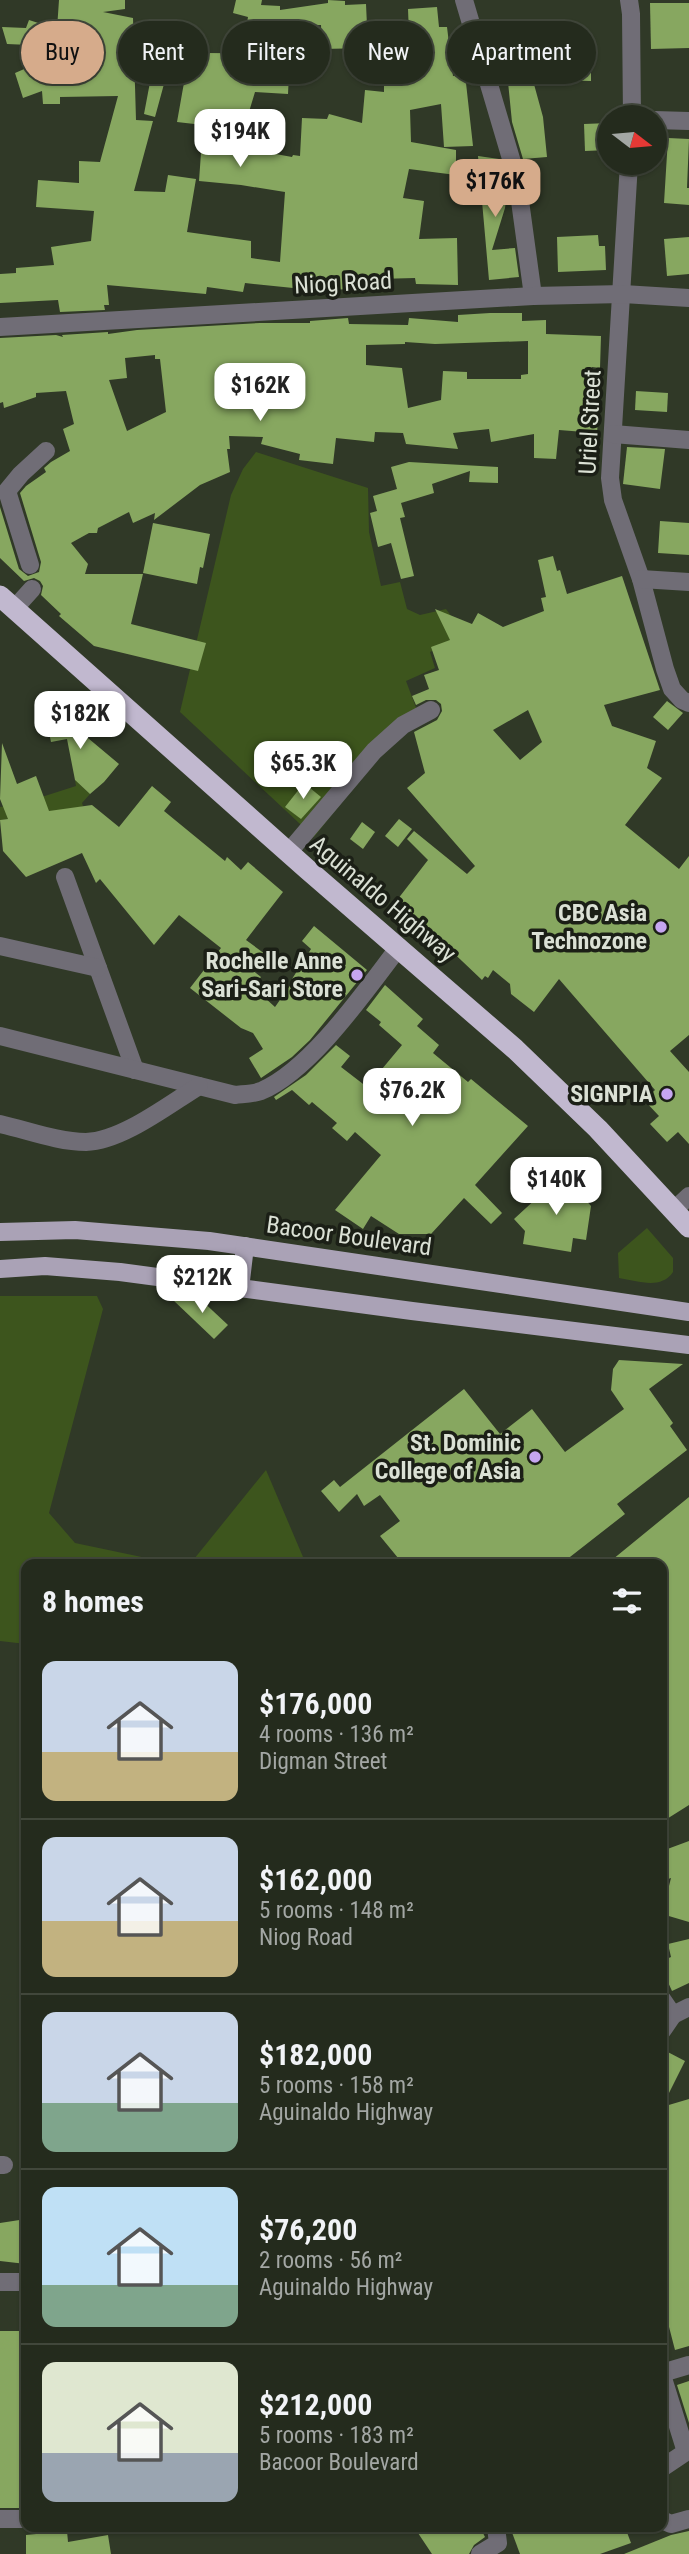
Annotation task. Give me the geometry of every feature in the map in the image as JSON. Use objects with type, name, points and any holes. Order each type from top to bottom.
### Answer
[{"type":"highway","name":"Aguinaldo Highway","points":[[7,602],[561,1092],[681,1203],[689,1227]]},
{"type":"main road","name":"Bacoor Boulevard","points":[[0,1232],[75,1230],[245,1246],[689,1312]]},
{"type":"main road","points":[[240,1289],[245,1246]]},
{"type":"main road","points":[[0,1269],[71,1266],[689,1345]]},
{"type":"street","points":[[464,0],[517,179],[533,296]]},
{"type":"street","points":[[629,0],[632,105]]},
{"type":"street","points":[[667,120],[689,121]]},
{"type":"street","name":"Uriel Street","points":[[628,175],[610,478],[613,500],[641,579],[672,689],[689,703]]},
{"type":"street","name":"Niog Road","points":[[0,327],[533,296],[623,294],[689,298]]},
{"type":"street","points":[[613,434],[689,440]]},
{"type":"street","points":[[30,565],[7,491],[21,474],[46,452]]},
{"type":"street","points":[[641,579],[689,582]]},
{"type":"street","points":[[7,602],[32,589]]},
{"type":"street","points":[[288,853],[380,745],[403,725],[431,710]]},
{"type":"street","points":[[65,877],[135,1070]]},
{"type":"street","points":[[0,946],[98,968]]},
{"type":"street","points":[[0,1036],[234,1095],[260,1091],[282,1079],[320,1044],[399,947]]},
{"type":"street","points":[[0,1124],[65,1139],[97,1141],[118,1134],[199,1086]]},
{"type":"street","points":[[667,2026],[681,2011]]},
{"type":"street","points":[[0,2282],[21,2282]]},
{"type":"street","points":[[667,2372],[689,2365]]},
{"type":"street","points":[[667,2390],[686,2452],[667,2465]]},
{"type":"street","points":[[0,2519],[21,2519]]},
{"type":"street","points":[[667,2522],[671,2524],[689,2519]]},
{"type":"street","points":[[480,2554],[498,2543],[497,2532]]},
{"type":"green space","points":[[256,452],[368,488],[369,532],[381,586],[400,582],[407,609],[420,615],[446,609],[455,621],[461,638],[430,652],[435,668],[406,681],[418,713],[377,758],[314,837],[180,712],[231,495],[243,469]]},
{"type":"green space","points":[[75,780],[90,794],[82,803],[83,806],[54,816],[0,820],[0,807],[26,802],[76,786]]},
{"type":"green space","points":[[647,1228],[673,1258],[673,1272],[668,1278],[656,1283],[619,1278],[618,1253]]},
{"type":"green space","points":[[0,1296],[97,1296],[103,1309],[49,1513],[75,1543],[151,1559],[21,1559],[21,1643],[0,1641]]},
{"type":"green space","points":[[266,1470],[304,1559],[194,1559]]},
{"type":"building","points":[[59,0],[125,0],[125,9],[103,12],[133,18],[133,21],[118,21],[118,84],[135,84],[136,120],[153,121],[134,191],[165,192],[168,175],[196,179],[187,232],[251,241],[251,258],[280,262],[285,192],[199,181],[203,125],[177,122],[184,84],[208,84],[208,53],[222,53],[222,84],[288,84],[288,94],[255,92],[245,125],[255,128],[249,149],[300,156],[302,118],[327,119],[329,114],[362,123],[365,90],[384,92],[384,84],[433,84],[433,21],[408,21],[408,9],[437,7],[439,27],[447,27],[447,84],[466,84],[473,146],[444,147],[441,104],[410,110],[411,142],[456,150],[456,175],[409,169],[403,198],[424,201],[419,239],[457,238],[458,285],[416,284],[415,278],[377,279],[377,288],[303,291],[245,283],[243,292],[207,287],[206,294],[107,285],[109,305],[104,305],[105,310],[60,312],[58,300],[0,303],[0,274],[16,273],[16,268],[54,265],[51,247],[91,241],[94,211],[36,207],[38,180],[79,183],[79,161],[100,162],[118,96],[60,97],[60,104],[43,104],[42,91],[23,98],[15,73],[21,70],[21,84],[104,84],[104,21],[58,21]]},
{"type":"building","points":[[236,0],[262,0],[261,5],[280,6],[280,10],[328,3],[328,0],[345,1],[345,5],[366,4],[367,21],[344,21],[344,49],[330,49],[330,21],[247,21],[248,17],[233,13]]},
{"type":"building","points":[[650,3],[689,3],[689,48],[651,49]]},
{"type":"building","points":[[2,27],[21,28],[21,45],[7,44]]},
{"type":"building","points":[[150,84],[164,84],[155,117],[144,114]]},
{"type":"building","points":[[508,84],[534,84],[543,117],[547,157],[523,159],[512,122]]},
{"type":"building","points":[[597,123],[597,150],[585,151],[584,124]]},
{"type":"building","points":[[668,138],[689,139],[689,205],[664,203]]},
{"type":"building","points":[[478,156],[499,159],[507,193],[492,250],[515,248],[519,277],[489,280]]},
{"type":"building","points":[[598,235],[599,246],[605,246],[606,270],[558,272],[557,237]]},
{"type":"building","points":[[689,237],[689,274],[667,276],[664,239]]},
{"type":"building","points":[[522,313],[522,321],[546,320],[546,334],[601,336],[600,368],[592,367],[589,407],[599,407],[597,433],[559,430],[556,459],[534,458],[534,434],[491,442],[489,429],[453,433],[458,449],[406,444],[403,433],[375,432],[374,442],[336,438],[333,464],[299,460],[300,454],[261,444],[263,437],[229,436],[230,449],[227,449],[230,472],[200,485],[154,520],[155,513],[133,523],[129,512],[98,528],[97,533],[89,533],[71,543],[88,564],[85,574],[143,574],[131,624],[206,643],[198,671],[94,646],[59,616],[61,614],[41,595],[43,586],[40,581],[34,578],[24,581],[0,558],[0,507],[19,569],[28,576],[39,572],[41,562],[20,493],[46,472],[44,468],[51,462],[70,451],[63,429],[74,424],[66,391],[36,393],[36,397],[4,408],[3,402],[0,403],[0,338],[56,335],[63,337],[62,335],[260,323],[310,323],[348,318],[349,324],[408,325],[409,318],[458,322],[458,315]],"holes":[[[528,341],[528,374],[521,375],[521,379],[467,379],[467,372],[443,371],[441,400],[408,408],[402,368],[366,365],[366,345]],[[155,355],[155,359],[160,359],[166,412],[127,431],[109,380],[127,378],[125,358]]]},
{"type":"building","points":[[636,391],[668,393],[667,412],[635,410]]},
{"type":"building","points":[[627,447],[665,449],[660,489],[623,484]]},
{"type":"building","points":[[409,462],[498,467],[498,483],[469,482],[470,471],[432,484],[434,493],[401,503],[405,517],[400,518],[414,576],[401,579],[391,543],[378,547],[370,513],[377,511],[373,496],[397,489],[391,467]]},
{"type":"building","points":[[660,521],[689,523],[689,555],[658,553]]},
{"type":"building","points":[[153,523],[210,534],[197,584],[143,573]]},
{"type":"building","points":[[553,556],[567,594],[622,576],[660,690],[604,705],[612,726],[656,741],[647,768],[662,778],[625,825],[679,869],[689,856],[689,1035],[670,1051],[689,1072],[689,1144],[678,1132],[667,1142],[650,1124],[659,1116],[644,1100],[655,1090],[559,979],[534,1012],[511,994],[510,984],[493,970],[488,978],[485,976],[482,980],[442,942],[394,904],[428,860],[407,839],[414,831],[467,874],[475,866],[407,788],[425,773],[414,732],[437,720],[442,711],[441,704],[436,700],[426,700],[416,705],[412,696],[429,689],[424,675],[439,670],[431,647],[450,640],[435,609],[472,624],[478,613],[503,627],[544,611],[541,598],[546,597],[538,560]],"holes":[[[528,710],[542,742],[520,760],[493,730]]]},
{"type":"building","points":[[667,701],[683,713],[668,730],[653,717]]},
{"type":"building","points":[[63,704],[68,729],[76,728],[119,764],[90,794],[75,780],[67,739],[51,742],[44,708]]},
{"type":"building","points":[[2,743],[17,784],[36,776],[49,811],[92,805],[119,827],[152,786],[171,802],[164,811],[225,861],[227,857],[241,870],[248,862],[283,892],[246,940],[265,954],[252,970],[261,977],[253,987],[275,1007],[311,949],[302,941],[314,926],[367,970],[310,1040],[292,1057],[261,1078],[249,1058],[263,1049],[253,1033],[241,1028],[190,988],[221,948],[179,915],[154,945],[100,879],[96,883],[82,853],[26,877],[3,851],[0,820],[8,819],[0,799]]},
{"type":"building","points":[[304,783],[321,797],[301,819],[285,807]]},
{"type":"building","points":[[399,819],[412,829],[398,847],[385,836]]},
{"type":"building","points":[[362,822],[375,832],[363,849],[350,839]]},
{"type":"building","points":[[385,985],[423,1019],[417,1026],[439,1045],[433,1053],[468,1082],[471,1079],[528,1126],[475,1185],[502,1213],[491,1224],[464,1198],[431,1234],[399,1234],[371,1216],[363,1229],[335,1210],[381,1155],[355,1132],[347,1141],[332,1128],[337,1123],[312,1102],[309,1105],[292,1090],[276,1100],[274,1097],[306,1075],[336,1045],[350,1056],[341,1067],[367,1087],[402,1045],[366,1010]]},
{"type":"building","points":[[563,1174],[591,1206],[586,1240],[573,1238],[571,1252],[523,1244],[525,1231],[514,1219]]},
{"type":"building","points":[[198,1297],[228,1325],[214,1339],[172,1299]]},
{"type":"building","name":"St. Dominic College of Asia","points":[[619,1360],[683,1364],[649,1389],[673,1423],[670,1426],[687,1450],[617,1504],[625,1514],[567,1559],[399,1559],[380,1536],[400,1521],[380,1495],[364,1506],[357,1494],[339,1512],[321,1491],[334,1480],[340,1487],[464,1389],[500,1434],[532,1409],[565,1452],[624,1409],[611,1390],[613,1369]]},
{"type":"building","points":[[689,1497],[689,1805],[667,1819],[667,1559],[613,1559]]},
{"type":"building","points":[[689,1841],[689,1922],[667,1915],[667,1894],[671,1878],[667,1879],[667,1849]]},
{"type":"building","points":[[689,1939],[689,1983],[672,1991],[667,1980],[667,1959],[671,1957],[668,1944]]},
{"type":"building","points":[[667,2052],[685,2061],[667,2097]]},
{"type":"building","points":[[689,2099],[689,2346],[675,2350],[668,2323],[667,2106]]},
{"type":"building","points":[[21,2220],[21,2263],[0,2261],[0,2223]]},
{"type":"building","points":[[0,2331],[21,2331],[21,2508],[0,2508]]},
{"type":"building","points":[[689,2381],[689,2423],[677,2385]]},
{"type":"building","points":[[689,2531],[689,2554],[624,2554],[671,2535]]},
{"type":"building","points":[[67,2532],[68,2542],[108,2535],[111,2554],[26,2554],[26,2535]]},
{"type":"building","points":[[417,2532],[482,2532],[485,2537],[474,2545],[469,2554],[432,2554]]},
{"type":"building","points":[[512,2532],[627,2532],[631,2543],[600,2554],[520,2554]]},
{"type":"place","name":"CBC Asia Technozone","points":[[661,927]]},
{"type":"place","name":"Rochelle Anne Sari-Sari Store","points":[[357,975]]},
{"type":"place","name":"SIGNPIA","points":[[667,1094]]},
{"type":"place","name":"St. Dominic College of Asia","points":[[535,1457]]}]
